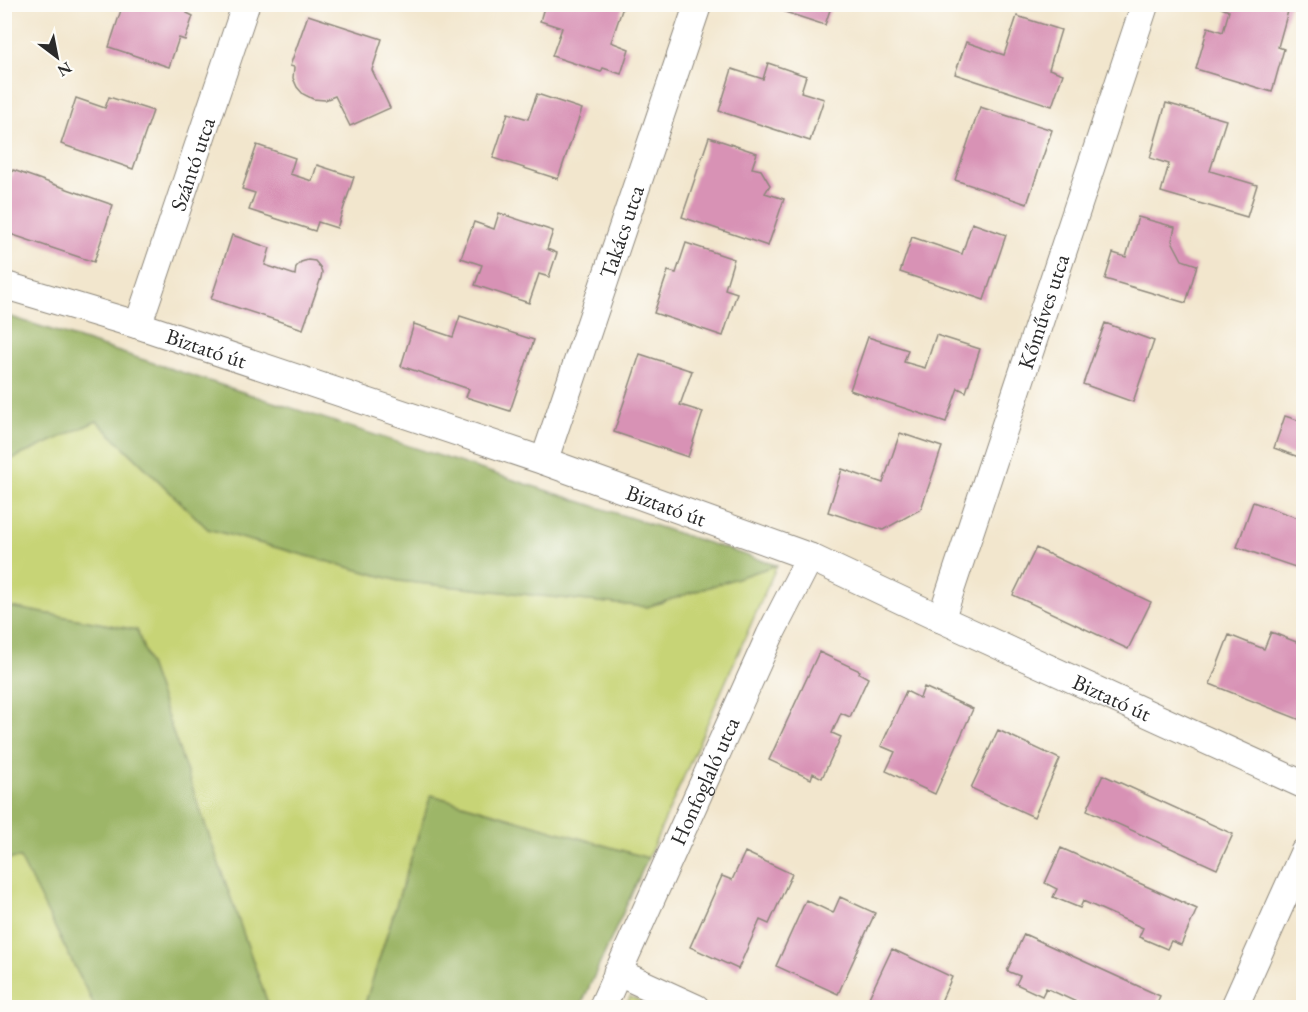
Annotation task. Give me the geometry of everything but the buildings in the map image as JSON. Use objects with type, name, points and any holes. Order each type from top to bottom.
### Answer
[{"type":"street","name":"Szántó utca","points":[[138,325],[246,4]]},
{"type":"street","name":"Takács utca","points":[[544,461],[698,4]]},
{"type":"street","name":"Kőműves utca","points":[[940,619],[1144,4]]},
{"type":"street","name":"Biztató út","points":[[4,285],[138,325],[544,461],[810,557],[940,619],[1304,785]]},
{"type":"street","name":"Honfoglaló utca","points":[[602,1008],[770,635],[810,557]]},
{"type":"street","points":[[1234,1008],[1304,852]]},
{"type":"street","points":[[617,972],[696,1008]]},
{"type":"green space","points":[[5,315],[777,565],[647,607],[399,581],[208,529],[97,421],[5,462]]},
{"type":"green space","points":[[97,421],[208,529],[399,581],[647,607],[777,565],[648,858],[431,795],[364,1007],[269,1007],[137,630],[5,606],[4,462]]},
{"type":"green space","points":[[4,606],[137,630],[269,1007],[95,1007],[20,858],[5,859]]},
{"type":"green space","points":[[431,795],[648,858],[580,1007],[364,1007]]},
{"type":"green space","points":[[20,857],[95,1007],[5,1008],[5,859]]},
{"type":"green space","points":[[630,997],[654,1007],[626,1007]]}]
